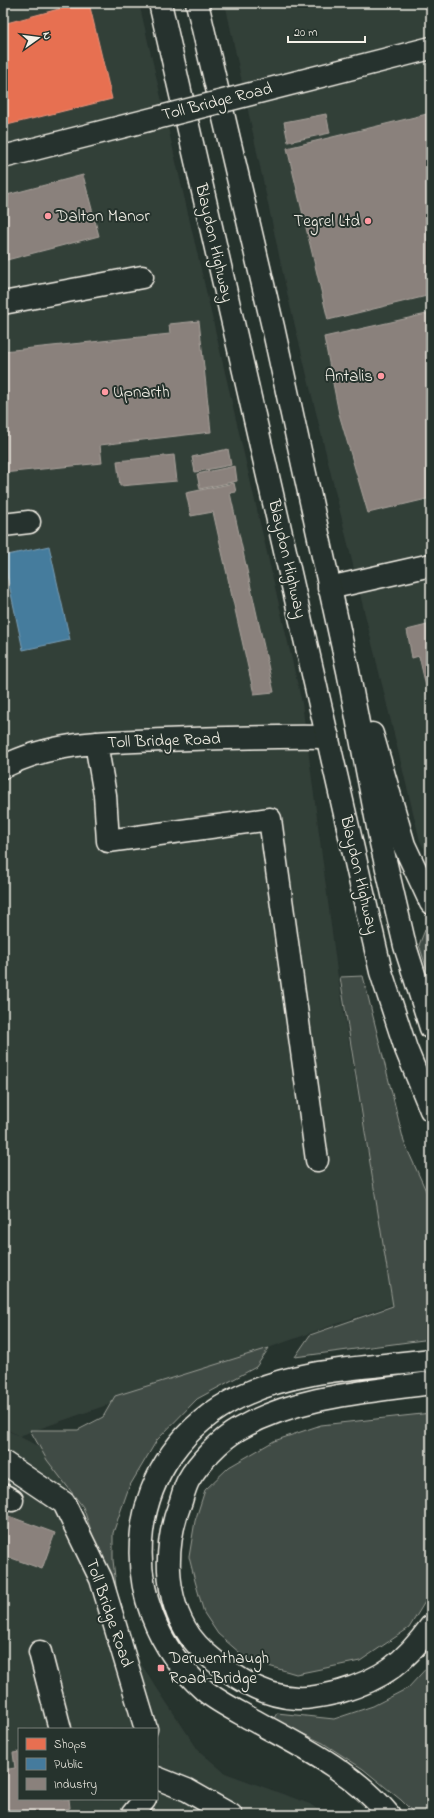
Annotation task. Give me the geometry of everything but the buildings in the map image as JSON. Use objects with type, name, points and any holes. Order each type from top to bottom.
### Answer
[{"type":"main road","name":"Blaydon Highway","points":[[160,3],[381,972],[406,1049],[431,1110]]},
{"type":"main road","name":"Blaydon Highway","points":[[196,3],[272,327],[348,671],[381,843],[405,946],[431,1028]]},
{"type":"main road","name":"Toll Bridge Road","points":[[3,157],[431,48]]},
{"type":"main road","points":[[3,303],[142,277]]},
{"type":"main road","points":[[3,525],[29,522]]},
{"type":"main road","points":[[329,588],[431,565]]},
{"type":"main road","points":[[348,671],[377,748],[404,845],[431,903]]},
{"type":"main road","name":"Toll Bridge Road","points":[[3,767],[14,761],[56,748],[96,743],[185,739],[328,738]]},
{"type":"main road","points":[[96,743],[106,795],[108,841],[270,819],[317,1160]]},
{"type":"main road","points":[[389,1815],[370,1795],[317,1755],[225,1704],[205,1691],[185,1671],[172,1656],[149,1610],[143,1585],[140,1561],[141,1534],[147,1509],[168,1458],[182,1439],[198,1424],[221,1407],[267,1386],[288,1379],[312,1374],[431,1360]]},
{"type":"main road","points":[[431,1383],[307,1403],[269,1415],[238,1430],[210,1453],[189,1480],[176,1514],[168,1551],[170,1580],[176,1609],[190,1636],[212,1660],[239,1679],[265,1692],[297,1698],[327,1695],[379,1678],[400,1663],[421,1640],[431,1626]]},
{"type":"main road","name":"Toll Bridge Road","points":[[3,1462],[64,1502],[101,1580],[146,1728]]},
{"type":"main road","points":[[40,1652],[60,1728]]},
{"type":"main road","points":[[158,1778],[187,1790],[231,1815]]},
{"type":"main road","points":[[132,1815],[144,1800]]},
{"type":"shaded area","points":[[3,3],[139,3],[302,703],[337,971],[393,1304],[19,1436],[3,1427]]},
{"type":"shaded area","points":[[225,3],[431,3],[431,861],[420,841],[288,297]]},
{"type":"shaded area","points":[[425,930],[431,942],[431,981],[419,945]]},
{"type":"shaded area","points":[[363,976],[404,1142],[431,1202],[431,1339],[295,1357],[310,1335],[393,1306],[340,977]]},
{"type":"shaded area","points":[[269,1348],[256,1367],[197,1399],[157,1440],[129,1487],[113,1533],[113,1560],[119,1612],[83,1507],[47,1460],[30,1430],[78,1430],[103,1417],[115,1396]]},
{"type":"shaded area","points":[[431,1413],[431,1592],[409,1628],[360,1661],[296,1674],[248,1660],[218,1634],[204,1613],[195,1581],[189,1557],[195,1521],[205,1490],[229,1467],[274,1441],[321,1425]]},
{"type":"shaded area","points":[[3,1428],[53,1454],[141,1664],[198,1750],[225,1773],[310,1804],[325,1815],[3,1815]]},
{"type":"shaded area","points":[[431,1663],[431,1815],[416,1815],[401,1800],[363,1769],[323,1743],[273,1720],[277,1713],[334,1719],[373,1706],[408,1688]]},
{"type":"place","name":"Dalton Manor","points":[[48,216]]},
{"type":"place","name":"Tegrel Ltd","points":[[368,221]]},
{"type":"place","name":"Antalis","points":[[381,376]]},
{"type":"place","name":"Upnarth","points":[[105,392]]},
{"type":"place","name":"Derwenthaugh Road-Bridge","points":[[161,1668]]}]
